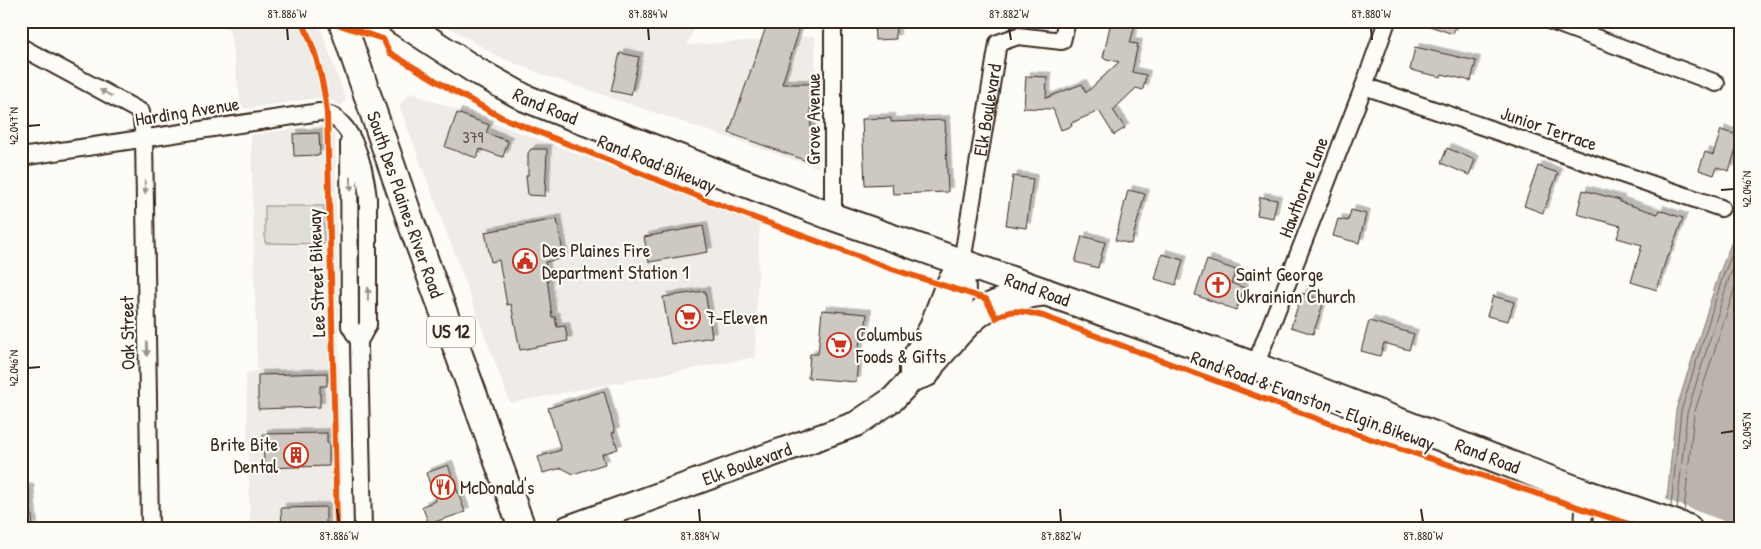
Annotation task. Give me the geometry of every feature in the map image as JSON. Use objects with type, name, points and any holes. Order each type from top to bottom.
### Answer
[{"type":"main road","name":"South Des Plaines River Road","points":[[342,21],[412,225],[522,528]]},
{"type":"main road","name":"Rand Road","points":[[400,21],[475,70],[525,98],[833,217],[1255,366],[1585,493],[1688,528]]},
{"type":"main road","name":"Elk Boulevard","points":[[568,528],[856,424],[893,399],[912,379],[928,374],[963,292],[962,262]]},
{"type":"main road","name":"Elk Boulevard","points":[[912,379],[912,362],[931,330],[947,287],[962,262]]},
{"type":"main road","points":[[936,359],[973,319],[990,307],[1030,294],[1046,292]]},
{"type":"main road","points":[[591,528],[615,511]]},
{"type":"street","name":"Grove Avenue","points":[[833,21],[833,217]]},
{"type":"street","name":"Elk Boulevard","points":[[962,262],[998,43],[1018,36],[1062,41],[1067,21]]},
{"type":"street","name":"Hawthorne Lane","points":[[1255,366],[1364,86],[1387,21]]},
{"type":"street","points":[[1551,21],[1716,84]]},
{"type":"street","name":"Oak Street","points":[[21,47],[141,112],[144,138],[150,528]]},
{"type":"street","name":"Junior Terrace","points":[[1364,86],[1721,208]]},
{"type":"street","name":"Harding Avenue","points":[[21,157],[320,112],[332,115],[342,124],[360,156],[366,178],[368,198],[368,326],[359,341],[363,528]]},
{"type":"street","points":[[1582,528],[1585,493]]},
{"type":"shaded area","points":[[215,21],[318,21],[346,100],[341,106],[333,101],[316,98],[245,109],[241,104],[230,33]]},
{"type":"shaded area","points":[[439,21],[698,21],[687,45],[815,36],[818,168],[541,74],[497,56]]},
{"type":"shaded area","points":[[411,93],[696,199],[760,220],[755,357],[510,403],[399,105]]},
{"type":"shaded area","points":[[322,125],[335,134],[342,528],[250,528],[246,373],[257,371],[251,135]]},
{"type":"shaded area","points":[[265,206],[324,206],[324,244],[265,243]]},
{"type":"water","points":[[1740,221],[1740,528],[1664,528],[1676,410],[1719,274]]},
{"type":"pier","points":[[1664,499],[1740,527],[1740,528],[1661,528]]},
{"type":"building","points":[[768,21],[797,21],[798,34],[782,84],[810,84],[811,137],[807,161],[729,133]]},
{"type":"building","points":[[874,21],[895,21],[896,39],[875,40]]},
{"type":"building","points":[[1111,21],[1136,21],[1130,43],[1138,44],[1132,72],[1146,75],[1143,90],[1136,88],[1113,110],[1125,128],[1114,135],[1099,111],[1071,123],[1072,126],[1061,130],[1053,109],[1023,108],[1026,76],[1047,77],[1046,98],[1082,84],[1086,93],[1119,62],[1103,58]]},
{"type":"building","points":[[1421,21],[1457,21],[1453,34],[1421,23]]},
{"type":"building","points":[[1415,47],[1476,61],[1471,81],[1442,74],[1441,77],[1410,70]]},
{"type":"building","points":[[620,53],[639,57],[631,95],[611,91]]},
{"type":"building","points":[[457,113],[489,125],[486,133],[508,141],[503,157],[480,149],[477,158],[445,147]]},
{"type":"building","points":[[891,118],[891,122],[945,120],[948,192],[893,194],[892,184],[865,185],[862,119]]},
{"type":"building","points":[[1721,130],[1740,136],[1729,171],[1717,167],[1714,175],[1699,170],[1705,152],[1713,155]]},
{"type":"building","points":[[319,133],[320,155],[294,156],[293,134]]},
{"type":"building","points":[[1447,148],[1475,160],[1469,175],[1441,163]]},
{"type":"building","points":[[531,149],[547,149],[545,196],[528,195],[526,176],[528,175],[528,153]]},
{"type":"building","points":[[1538,166],[1558,173],[1543,213],[1524,206]]},
{"type":"building","points":[[1013,176],[1033,179],[1026,228],[1006,225]]},
{"type":"building","points":[[1128,190],[1145,194],[1131,244],[1115,240]]},
{"type":"building","points":[[1583,190],[1620,200],[1620,202],[1658,214],[1659,210],[1683,218],[1669,256],[1667,256],[1657,290],[1631,282],[1642,245],[1617,238],[1621,226],[1577,214]]},
{"type":"building","points":[[1260,197],[1277,200],[1273,218],[1257,215]]},
{"type":"building","points":[[1351,210],[1366,214],[1359,243],[1333,236],[1338,219],[1348,221]]},
{"type":"building","name":"Des Plaines Fire Department Station 1","points":[[557,219],[564,258],[545,262],[552,317],[555,317],[557,327],[565,326],[568,341],[520,350],[511,304],[507,305],[499,260],[491,262],[485,232]]},
{"type":"building","name":"7-Eleven","points":[[703,226],[708,252],[649,262],[644,237]]},
{"type":"building","points":[[1082,236],[1105,242],[1098,268],[1075,262]]},
{"type":"building","points":[[1162,254],[1183,260],[1176,285],[1155,279]]},
{"type":"building","name":"Saint George Ukrainian Church","points":[[1207,260],[1236,270],[1231,283],[1244,288],[1236,310],[1195,295]]},
{"type":"building","name":"7-Eleven","points":[[705,291],[712,337],[671,344],[663,297]]},
{"type":"building","points":[[1302,293],[1324,301],[1313,334],[1291,327]]},
{"type":"building","points":[[1493,296],[1514,302],[1508,321],[1487,316]]},
{"type":"building","name":"Columbus Foods & Gifts","points":[[822,310],[867,314],[865,337],[860,337],[856,382],[808,378],[810,354],[818,354]]},
{"type":"building","points":[[1369,321],[1414,334],[1409,350],[1384,343],[1380,356],[1361,351]]},
{"type":"building","points":[[327,373],[327,386],[320,386],[320,407],[258,409],[258,375]]},
{"type":"building","points":[[604,391],[615,432],[612,433],[618,449],[602,454],[605,464],[573,474],[562,468],[543,473],[538,457],[561,450],[548,408]]},
{"type":"building","name":"Brite Bite Dental","points":[[327,433],[329,466],[264,468],[263,434]]},
{"type":"building","name":"McDonald's","points":[[448,465],[465,512],[429,524],[422,506],[436,501],[426,473]]},
{"type":"building","points":[[21,488],[29,488],[33,528],[21,528]]},
{"type":"building","points":[[326,507],[326,528],[282,528],[281,508]]},
{"type":"cycle path","name":"Lee Street Bikeway","points":[[302,21],[319,66],[327,114],[337,528]]},
{"type":"cycle path","name":"Rand Road Bikeway","points":[[327,21],[383,39],[390,53],[501,117],[720,205],[889,268],[986,299],[996,318],[1014,311],[1043,316],[1368,438],[1641,528]]},
{"type":"place","name":"Des Plaines Fire Department Station 1","points":[[525,261]]},
{"type":"place","name":"Saint George Ukrainian Church","points":[[1218,285]]},
{"type":"place","name":"7-Eleven","points":[[688,317]]},
{"type":"place","name":"Columbus Foods & Gifts","points":[[839,345]]},
{"type":"place","name":"Brite Bite Dental","points":[[296,455]]},
{"type":"place","name":"McDonald's","points":[[443,487]]}]
